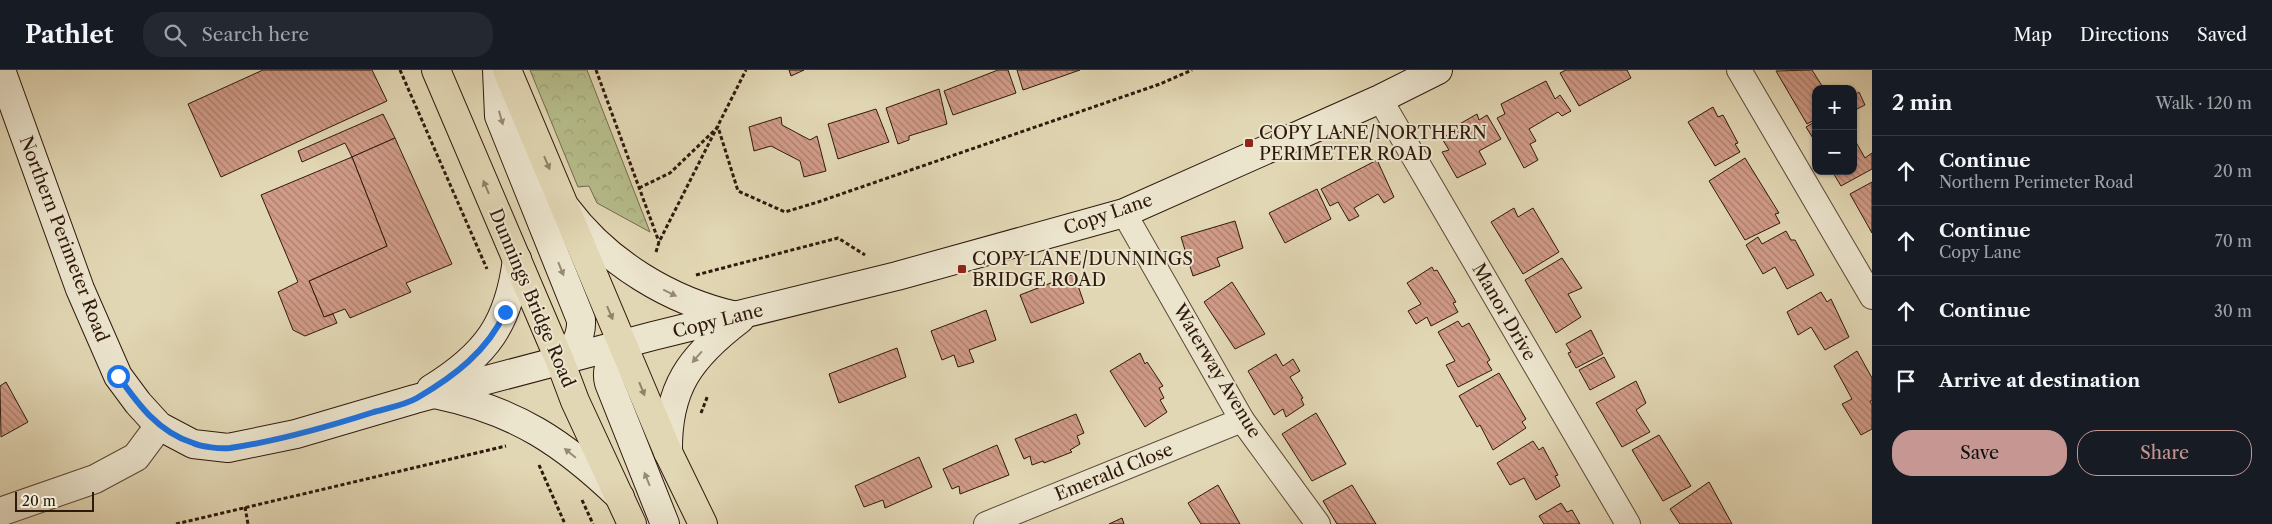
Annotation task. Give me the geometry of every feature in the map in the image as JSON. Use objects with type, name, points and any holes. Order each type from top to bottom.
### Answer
[{"type":"highway","name":"Dunnings Bridge Road","points":[[436,70],[560,361],[575,401],[632,524]]},
{"type":"highway","points":[[507,70],[668,452],[703,524]]},
{"type":"main road","name":"Northern Perimeter Road","points":[[1,70],[84,298],[118,376],[138,404],[159,426]]},
{"type":"main road","points":[[497,70],[499,116],[581,320],[581,328],[574,346],[560,361]]},
{"type":"main road","name":"Copy Lane","points":[[159,426],[193,444],[228,448],[296,434],[425,397],[624,344],[897,276],[1124,213],[1380,99],[1433,71]]},
{"type":"main road","points":[[566,207],[600,244],[640,276],[682,298],[741,315]]},
{"type":"main road","points":[[425,397],[459,369],[493,336],[507,306],[516,259]]},
{"type":"main road","points":[[668,452],[670,412],[688,368],[710,343],[741,315]]},
{"type":"main road","points":[[624,344],[611,360],[607,372],[609,383],[665,524]]},
{"type":"main road","points":[[425,397],[484,406],[546,435],[586,465],[620,497]]},
{"type":"main road","points":[[7,515],[95,479],[136,456],[159,426]]},
{"type":"street","points":[[1739,70],[1872,297]]},
{"type":"street","name":"Manor Drive","points":[[1380,99],[1628,524]]},
{"type":"street","name":"Waterway Avenue","points":[[1124,213],[1242,420],[1318,524]]},
{"type":"street","name":"Emerald Close","points":[[986,524],[1242,420]]},
{"type":"path","points":[[400,70],[488,271]]},
{"type":"path","points":[[596,70],[659,242]]},
{"type":"path","points":[[663,256],[655,251],[659,242],[746,70]]},
{"type":"path","points":[[718,127],[738,191],[785,212],[1151,87],[1192,70]]},
{"type":"path","points":[[639,188],[670,173],[718,127]]},
{"type":"path","points":[[695,275],[838,238],[897,276]]},
{"type":"path","points":[[698,421],[710,390]]},
{"type":"path","points":[[176,524],[479,451],[512,445]]},
{"type":"path","points":[[538,464],[565,524]]},
{"type":"path","points":[[245,507],[248,524]]},
{"type":"green space","points":[[530,70],[587,70],[650,232],[597,203],[589,186],[578,187]]},
{"type":"building","points":[[263,70],[372,70],[387,101],[221,177],[188,104]]},
{"type":"building","points":[[789,70],[804,70],[791,76]]},
{"type":"building","points":[[998,70],[1008,70],[1016,93],[953,115],[944,91]]},
{"type":"building","points":[[1017,70],[1080,70],[1023,90]]},
{"type":"building","points":[[1566,70],[1627,70],[1631,78],[1579,106],[1560,73]]},
{"type":"building","points":[[1812,70],[1821,85],[1812,85],[1812,121],[1807,124],[1776,71]]},
{"type":"building","points":[[1546,81],[1555,99],[1560,95],[1571,111],[1562,116],[1558,112],[1529,129],[1536,141],[1530,144],[1538,160],[1524,168],[1497,118],[1505,114],[1501,104]]},
{"type":"building","points":[[939,89],[947,124],[909,136],[909,140],[898,144],[886,108]]},
{"type":"building","points":[[1859,92],[1865,105],[1857,109],[1857,93]]},
{"type":"building","points":[[1713,107],[1718,117],[1723,115],[1738,143],[1735,144],[1740,152],[1715,166],[1688,122]]},
{"type":"building","points":[[876,109],[889,142],[838,159],[828,124]]},
{"type":"building","points":[[383,114],[395,138],[352,157],[345,143],[302,162],[298,151]]},
{"type":"building","points":[[1477,114],[1479,120],[1487,115],[1501,139],[1479,151],[1486,164],[1457,178],[1442,152],[1449,150],[1441,137],[1453,134],[1449,130]]},
{"type":"building","points":[[781,117],[782,125],[810,140],[817,136],[826,171],[804,177],[800,161],[771,146],[754,151],[749,127]]},
{"type":"building","points":[[1812,123],[1812,137],[1806,127]]},
{"type":"building","points":[[395,138],[452,264],[406,283],[411,292],[350,318],[345,309],[324,317],[309,281],[387,246],[352,157]]},
{"type":"building","points":[[1857,144],[1865,158],[1872,153],[1872,169],[1841,186],[1834,175],[1857,175]]},
{"type":"building","points":[[352,157],[387,246],[309,281],[324,317],[333,314],[337,323],[305,336],[293,330],[278,292],[298,282],[261,195]]},
{"type":"building","points":[[1745,158],[1779,213],[1775,214],[1780,223],[1745,240],[1709,181]]},
{"type":"building","points":[[1377,160],[1394,197],[1384,203],[1378,194],[1354,208],[1359,216],[1349,221],[1338,202],[1330,206],[1321,189]]},
{"type":"building","points":[[1872,182],[1872,233],[1850,194]]},
{"type":"building","points":[[1317,189],[1331,219],[1285,243],[1269,213]]},
{"type":"building","points":[[1514,208],[1518,217],[1533,208],[1559,252],[1523,274],[1491,222]]},
{"type":"building","points":[[1235,221],[1243,248],[1217,258],[1220,266],[1193,276],[1181,237]]},
{"type":"building","points":[[1786,231],[1791,240],[1795,240],[1814,275],[1787,289],[1775,267],[1763,274],[1746,245],[1758,237],[1762,244]]},
{"type":"building","points":[[1562,258],[1582,288],[1568,294],[1581,317],[1556,333],[1525,280]]},
{"type":"building","points":[[1432,267],[1434,271],[1437,270],[1456,302],[1453,303],[1458,312],[1431,326],[1427,317],[1416,324],[1408,311],[1421,304],[1407,283]]},
{"type":"building","points":[[1074,274],[1084,303],[1031,323],[1020,295]]},
{"type":"building","points":[[1232,282],[1265,334],[1235,349],[1204,302]]},
{"type":"building","points":[[1821,292],[1827,302],[1831,299],[1849,337],[1825,350],[1811,327],[1798,335],[1787,312]]},
{"type":"building","points":[[986,310],[996,340],[969,350],[974,362],[958,367],[954,355],[942,360],[931,331]]},
{"type":"building","points":[[1458,321],[1462,327],[1469,323],[1490,360],[1487,362],[1492,370],[1458,387],[1446,365],[1455,361],[1438,332]]},
{"type":"building","points":[[1591,330],[1603,354],[1576,368],[1568,353],[1571,352],[1566,344]]},
{"type":"building","points":[[897,348],[906,377],[839,403],[829,374]]},
{"type":"building","points":[[1857,351],[1872,378],[1872,401],[1870,401],[1872,405],[1872,429],[1861,435],[1842,404],[1852,399],[1834,366]]},
{"type":"building","points":[[1140,353],[1145,364],[1147,362],[1163,386],[1159,388],[1164,398],[1160,400],[1167,412],[1145,427],[1110,371]]},
{"type":"building","points":[[1276,354],[1283,366],[1293,359],[1300,371],[1290,377],[1303,398],[1301,399],[1304,405],[1286,417],[1283,409],[1274,415],[1248,371]]},
{"type":"building","points":[[1604,357],[1615,377],[1590,390],[1579,370]]},
{"type":"building","points":[[1499,373],[1526,419],[1522,422],[1526,428],[1493,450],[1480,425],[1477,427],[1459,396]]},
{"type":"building","points":[[1636,381],[1646,403],[1636,410],[1650,432],[1622,447],[1596,403]]},
{"type":"building","points":[[6,382],[28,422],[1,437],[0,386]]},
{"type":"building","points":[[1316,413],[1346,464],[1312,481],[1282,434]]},
{"type":"building","points":[[1076,414],[1084,433],[1077,436],[1080,444],[1070,450],[1072,452],[1044,463],[1043,461],[1032,465],[1030,456],[1024,459],[1015,439]]},
{"type":"building","points":[[1659,435],[1691,486],[1663,501],[1632,450]]},
{"type":"building","points":[[1533,441],[1539,450],[1543,447],[1558,475],[1555,476],[1560,486],[1536,500],[1524,478],[1510,485],[1497,463]]},
{"type":"building","points":[[997,445],[1009,475],[960,494],[959,486],[952,489],[943,469]]},
{"type":"building","points":[[919,457],[932,487],[885,508],[883,500],[864,507],[855,486]]},
{"type":"building","points":[[1709,482],[1732,524],[1680,524],[1670,509]]},
{"type":"building","points":[[1218,485],[1240,524],[1201,524],[1188,503]]},
{"type":"building","points":[[1352,485],[1376,524],[1337,524],[1323,501]]},
{"type":"building","points":[[1561,503],[1567,512],[1572,510],[1580,524],[1544,524],[1539,516]]},
{"type":"building","points":[[1122,518],[1124,524],[1109,524]]},
{"type":"place","name":"COPY LANE/NORTHERN PERIMETER ROAD","points":[[1249,143]]},
{"type":"place","name":"COPY LANE/DUNNINGS BRIDGE ROAD","points":[[962,269]]},
{"type":"route","points":[[118,376],[138,404],[159,426],[193,444],[228,448],[296,434],[415,400],[437,386],[476,354],[493,336],[505,312]]}]
